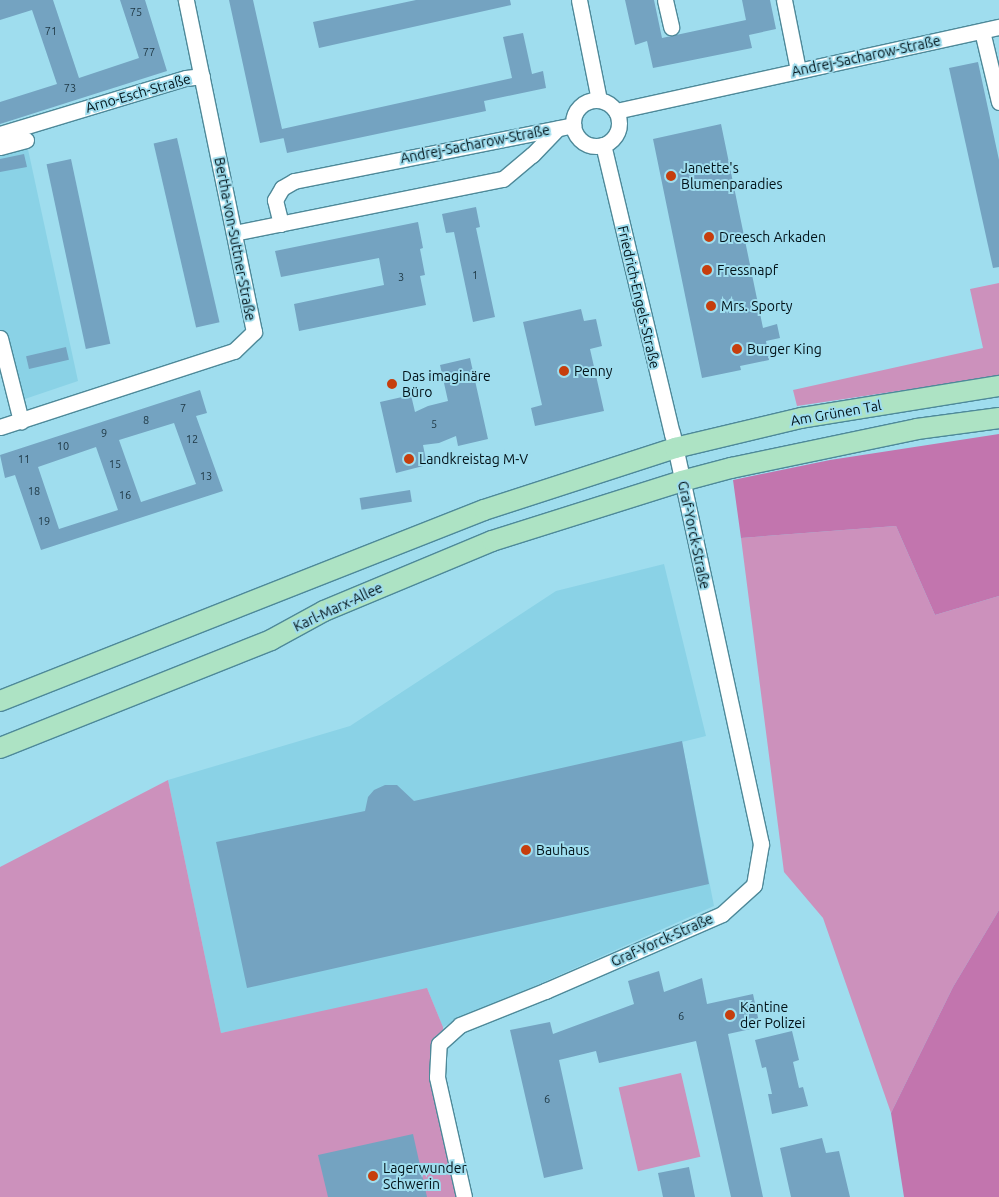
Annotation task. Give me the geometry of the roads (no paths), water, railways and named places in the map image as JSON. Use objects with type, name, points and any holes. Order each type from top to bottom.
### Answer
[{"type":"main road","name":"Am Grünen Tal","points":[[675,448],[801,418],[999,386]]},
{"type":"main road","points":[[682,481],[832,446],[918,429],[999,418]]},
{"type":"main road","points":[[0,701],[484,510],[675,448]]},
{"type":"main road","name":"Karl-Marx-Allee","points":[[0,748],[271,640],[324,612],[492,541],[682,481]]},
{"type":"street","name":"Arno-Esch-Straße","points":[[0,134],[186,78],[202,76],[186,0]]},
{"type":"street","points":[[578,0],[599,100]]},
{"type":"street","points":[[665,0],[671,26]]},
{"type":"street","points":[[784,0],[798,70]]},
{"type":"street","name":"Andrej-Sacharow-Straße","points":[[616,111],[999,27]]},
{"type":"street","points":[[982,31],[999,102]]},
{"type":"street","name":"Bertha-von-Suttner-Straße","points":[[0,427],[234,351],[254,332],[202,76]]},
{"type":"street","points":[[599,100],[616,111],[619,117],[618,131],[615,137],[603,145],[590,145],[583,142],[575,132],[574,118],[580,107],[586,103],[599,100]]},
{"type":"street","points":[[558,128],[574,125]]},
{"type":"street","name":"Andrej-Sacharow-Straße","points":[[234,233],[503,179],[532,155],[558,128]]},
{"type":"street","name":"Andrej-Sacharow-Straße","points":[[281,224],[275,200],[282,188],[294,180],[558,128]]},
{"type":"street","points":[[0,147],[26,140]]},
{"type":"street","name":"Friedrich-Engels-Straße","points":[[603,145],[675,448]]},
{"type":"street","points":[[0,338],[21,421]]},
{"type":"street","name":"Graf-Yorck-Straße","points":[[464,1197],[437,1077],[439,1044],[460,1025],[554,987],[722,914],[754,885],[761,844],[675,448]]},
{"type":"place","name":"Janette's Blumenparadies","points":[[671,176]]},
{"type":"place","name":"Dreesch Arkaden","points":[[709,237]]},
{"type":"place","name":"Fressnapf","points":[[707,270]]},
{"type":"place","name":"Mrs. Sporty","points":[[711,306]]},
{"type":"place","name":"Burger King","points":[[737,349]]},
{"type":"place","name":"Penny","points":[[564,371]]},
{"type":"place","name":"Das imaginäre Büro","points":[[392,384]]},
{"type":"place","name":"Landkreistag M-V","points":[[409,459]]},
{"type":"place","name":"Bauhaus","points":[[526,850]]},
{"type":"place","name":"Kantine der Polizei","points":[[730,1015]]},
{"type":"place","name":"Lagerwunder Schwerin","points":[[373,1176]]}]
